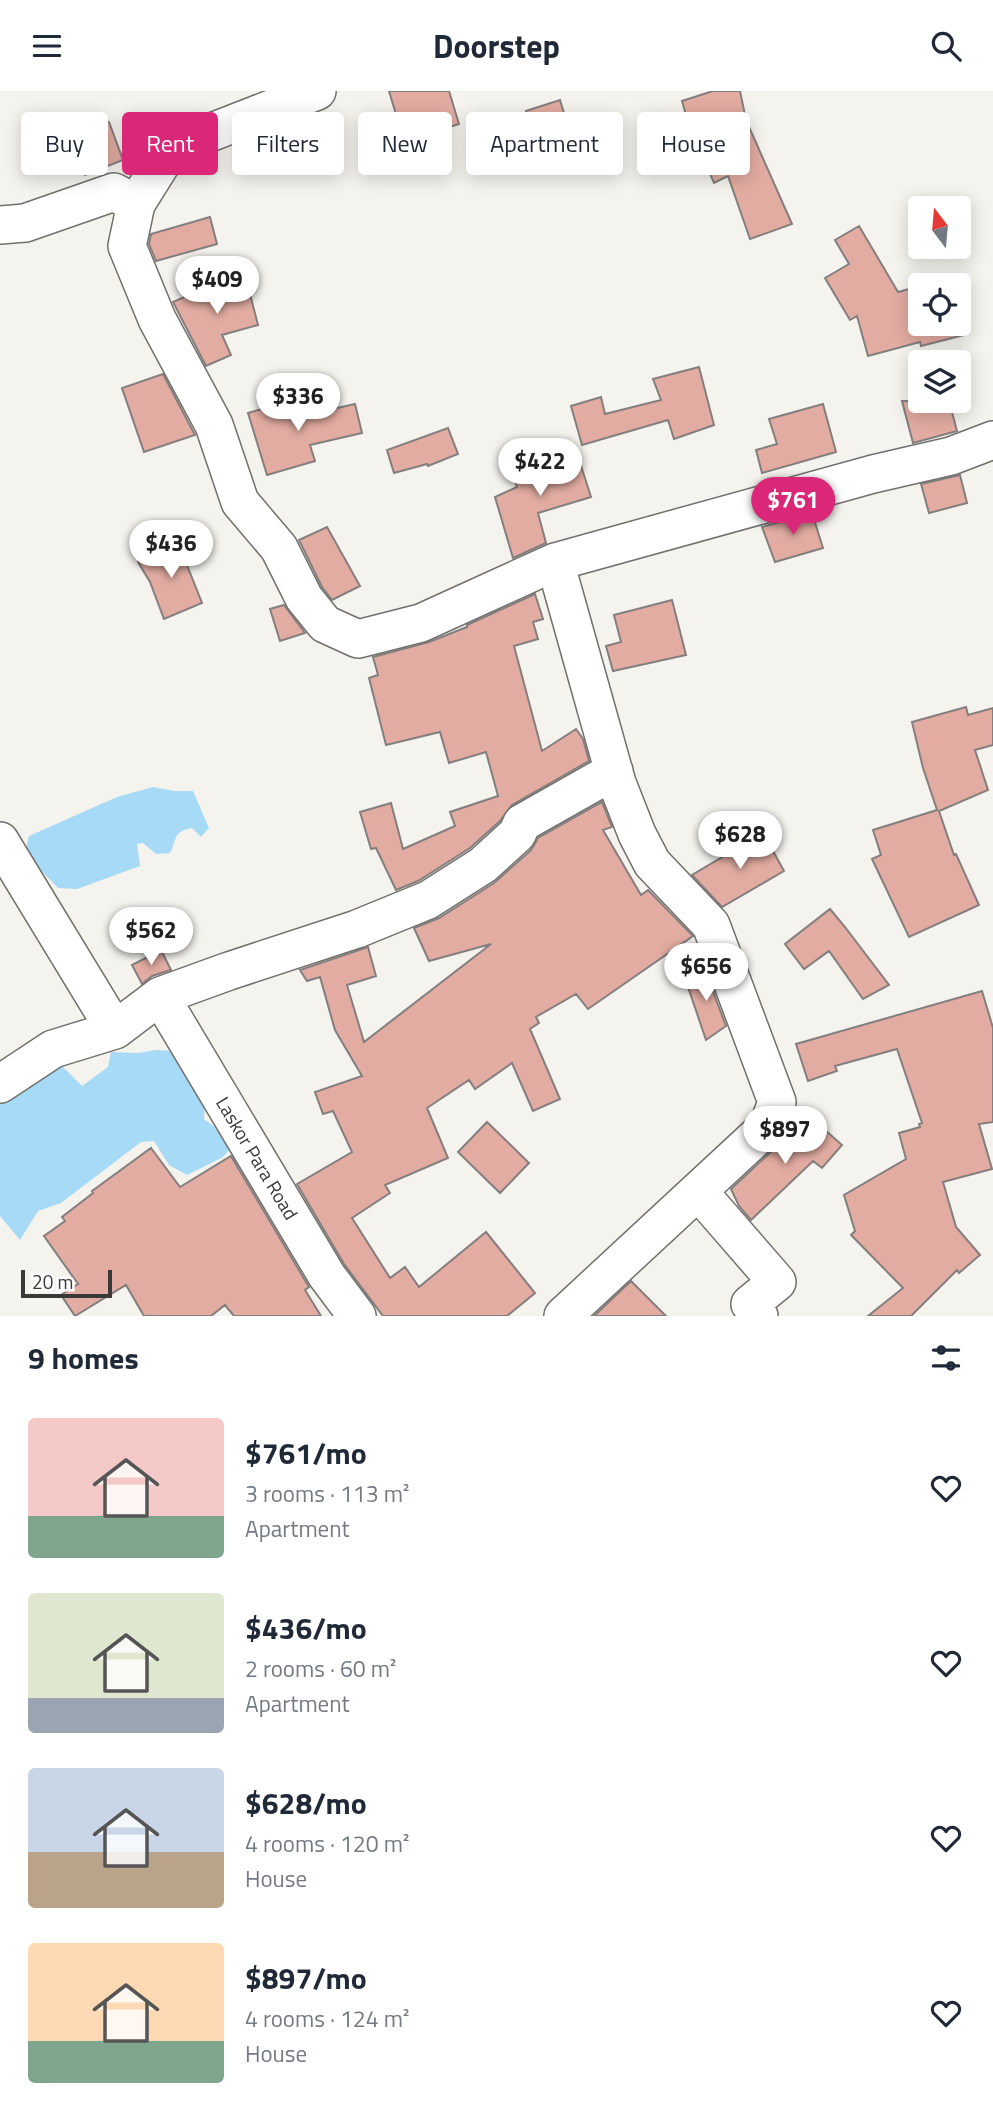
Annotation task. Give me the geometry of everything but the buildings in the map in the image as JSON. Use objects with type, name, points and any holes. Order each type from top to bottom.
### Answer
[{"type":"street","points":[[317,91],[171,148],[136,204],[127,246],[157,319],[214,425],[240,502],[279,548],[304,598],[325,624],[358,639],[421,623],[555,562],[873,474],[951,456],[993,440]]},
{"type":"street","points":[[0,225],[25,223],[114,192],[136,204]]},
{"type":"street","points":[[555,562],[614,771],[637,834],[652,863],[711,925],[777,1102],[768,1126],[563,1316]]},
{"type":"street","points":[[0,1084],[53,1048],[115,1030],[160,996],[357,929],[428,900],[483,865],[517,834],[522,823],[614,771]]},
{"type":"street","points":[[0,841],[115,1030]]},
{"type":"street","name":"Laskor Para Road","points":[[160,996],[327,1276],[357,1316]]},
{"type":"street","points":[[698,1191],[778,1282],[750,1304],[759,1316]]},
{"type":"water","points":[[153,787],[193,791],[209,828],[201,837],[192,828],[181,831],[176,836],[170,853],[156,854],[143,843],[137,844],[140,866],[77,889],[58,888],[25,854],[29,836],[117,797]]},
{"type":"water","points":[[178,1051],[207,1086],[204,1119],[236,1143],[223,1157],[187,1175],[169,1165],[154,1141],[141,1142],[61,1203],[38,1211],[20,1240],[0,1216],[0,1095],[58,1062],[82,1086],[108,1067],[111,1052],[138,1053]]}]
